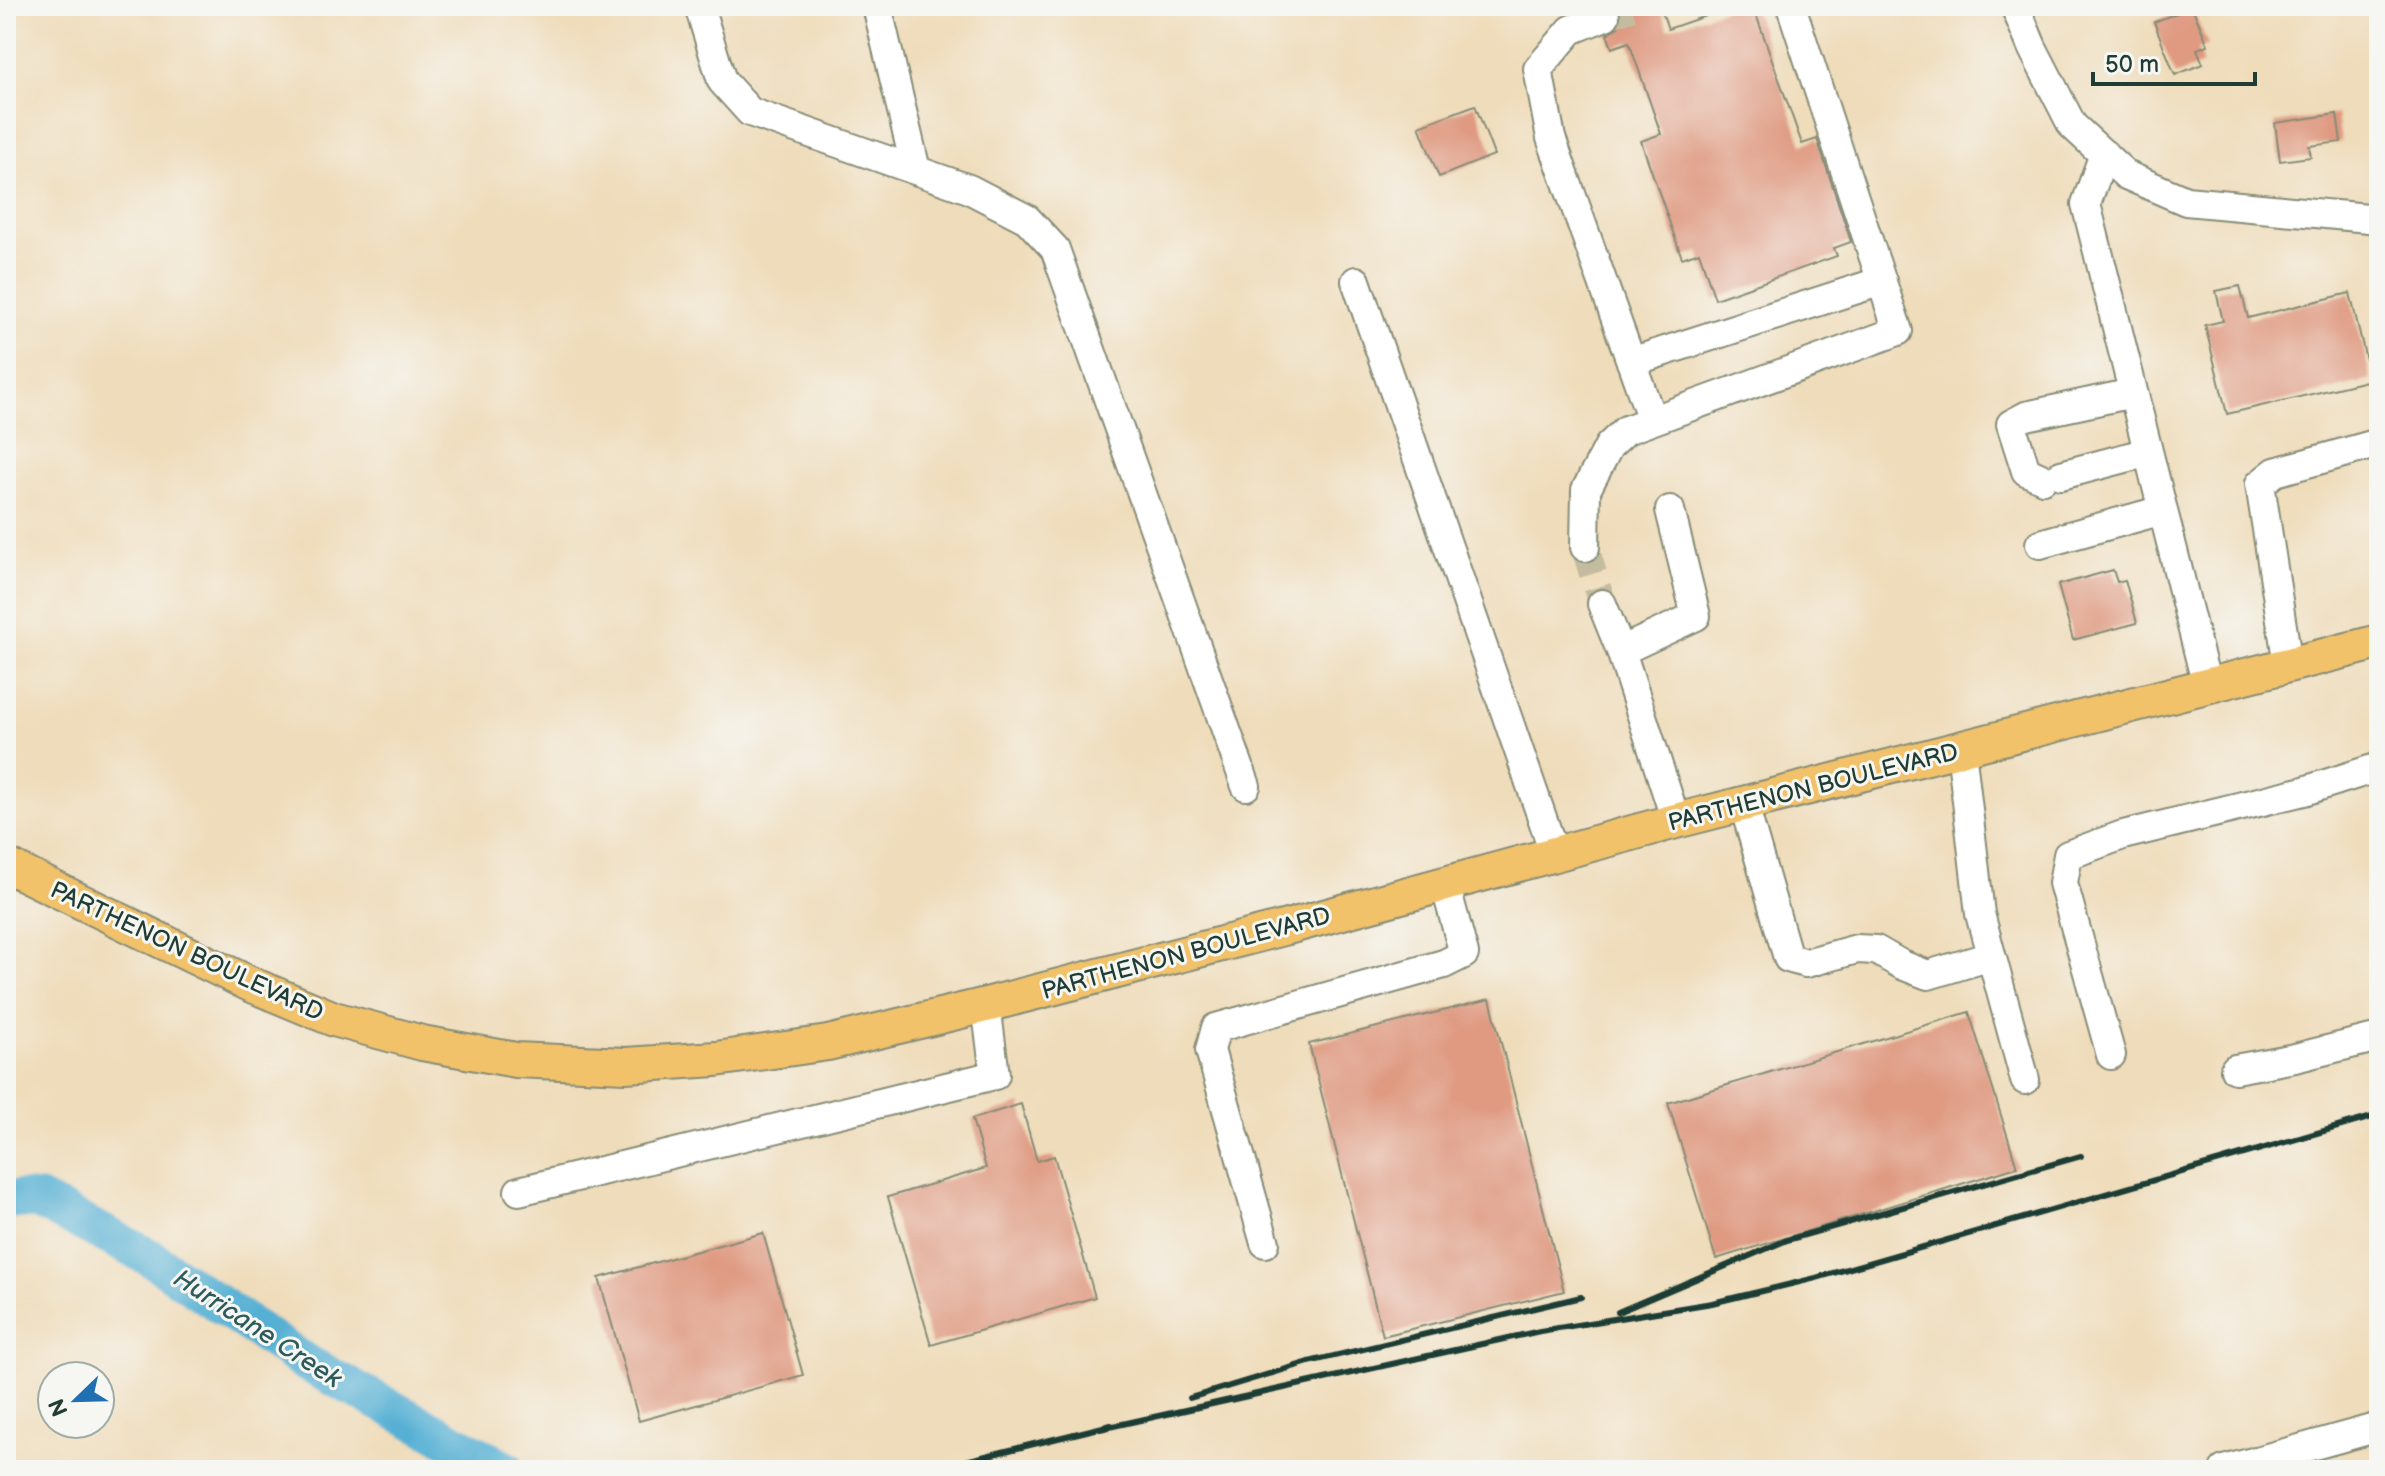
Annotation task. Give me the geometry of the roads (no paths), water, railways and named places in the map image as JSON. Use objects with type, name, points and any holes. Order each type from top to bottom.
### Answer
[{"type":"main road","name":"PARTHENON BOULEVARD","points":[[6,865],[250,984],[334,1019],[422,1043],[516,1060],[626,1065],[716,1059],[828,1043],[986,1005],[1676,821],[2379,642]]},
{"type":"street","points":[[699,6],[722,81],[750,112],[969,189],[1027,219],[1055,249],[1246,786]]},
{"type":"street","points":[[877,6],[916,170]]},
{"type":"street","points":[[1585,547],[1586,490],[1609,446],[1626,430],[1898,331],[1791,6]]},
{"type":"street","points":[[2015,6],[2072,125],[2126,175],[2186,201],[2379,219]]},
{"type":"street","points":[[1605,16],[1571,30],[1538,69],[1551,138],[1652,420]]},
{"type":"street","points":[[2104,154],[2086,204],[2207,686]]},
{"type":"street","points":[[1356,281],[1555,855]]},
{"type":"street","points":[[1631,362],[1882,281]]},
{"type":"street","points":[[2133,393],[2026,416],[2011,424],[2043,475],[2148,452]]},
{"type":"street","points":[[2288,665],[2260,484],[2275,472],[2379,443]]},
{"type":"street","points":[[1621,651],[1696,616],[1670,510]]},
{"type":"street","points":[[2040,544],[2163,510]]},
{"type":"street","points":[[1602,604],[1621,651],[1676,821]]},
{"type":"street","points":[[1961,749],[1980,914],[2025,1080]]},
{"type":"street","points":[[2111,1055],[2063,883],[2068,855],[2123,835],[2304,791],[2379,767]]},
{"type":"street","points":[[1744,805],[1788,958],[1806,963],[1857,949],[1876,950],[1928,975],[1991,956]]},
{"type":"street","points":[[1265,1243],[1210,1050],[1216,1028],[1444,964],[1464,954],[1445,884]]},
{"type":"street","points":[[519,1191],[995,1075],[986,1005]]},
{"type":"street","points":[[2235,1069],[2379,1037]]},
{"type":"street","points":[[2224,1470],[2379,1427]]},
{"type":"waterway","name":"Hurricane Creek","points":[[6,1199],[38,1200],[151,1258],[306,1363],[507,1470]]},
{"type":"tunnel","points":[[1605,16],[1634,6]]},
{"type":"tunnel","points":[[1585,547],[1602,604]]},
{"type":"railway","points":[[1100,1429],[1540,1331],[1712,1303],[1816,1278],[2379,1115]]},
{"type":"railway","points":[[1618,1312],[1787,1240],[2081,1156]]},
{"type":"railway","points":[[1190,1398],[1309,1362],[1581,1297]]},
{"type":"railway","points":[[929,1470],[1111,1425]]}]
